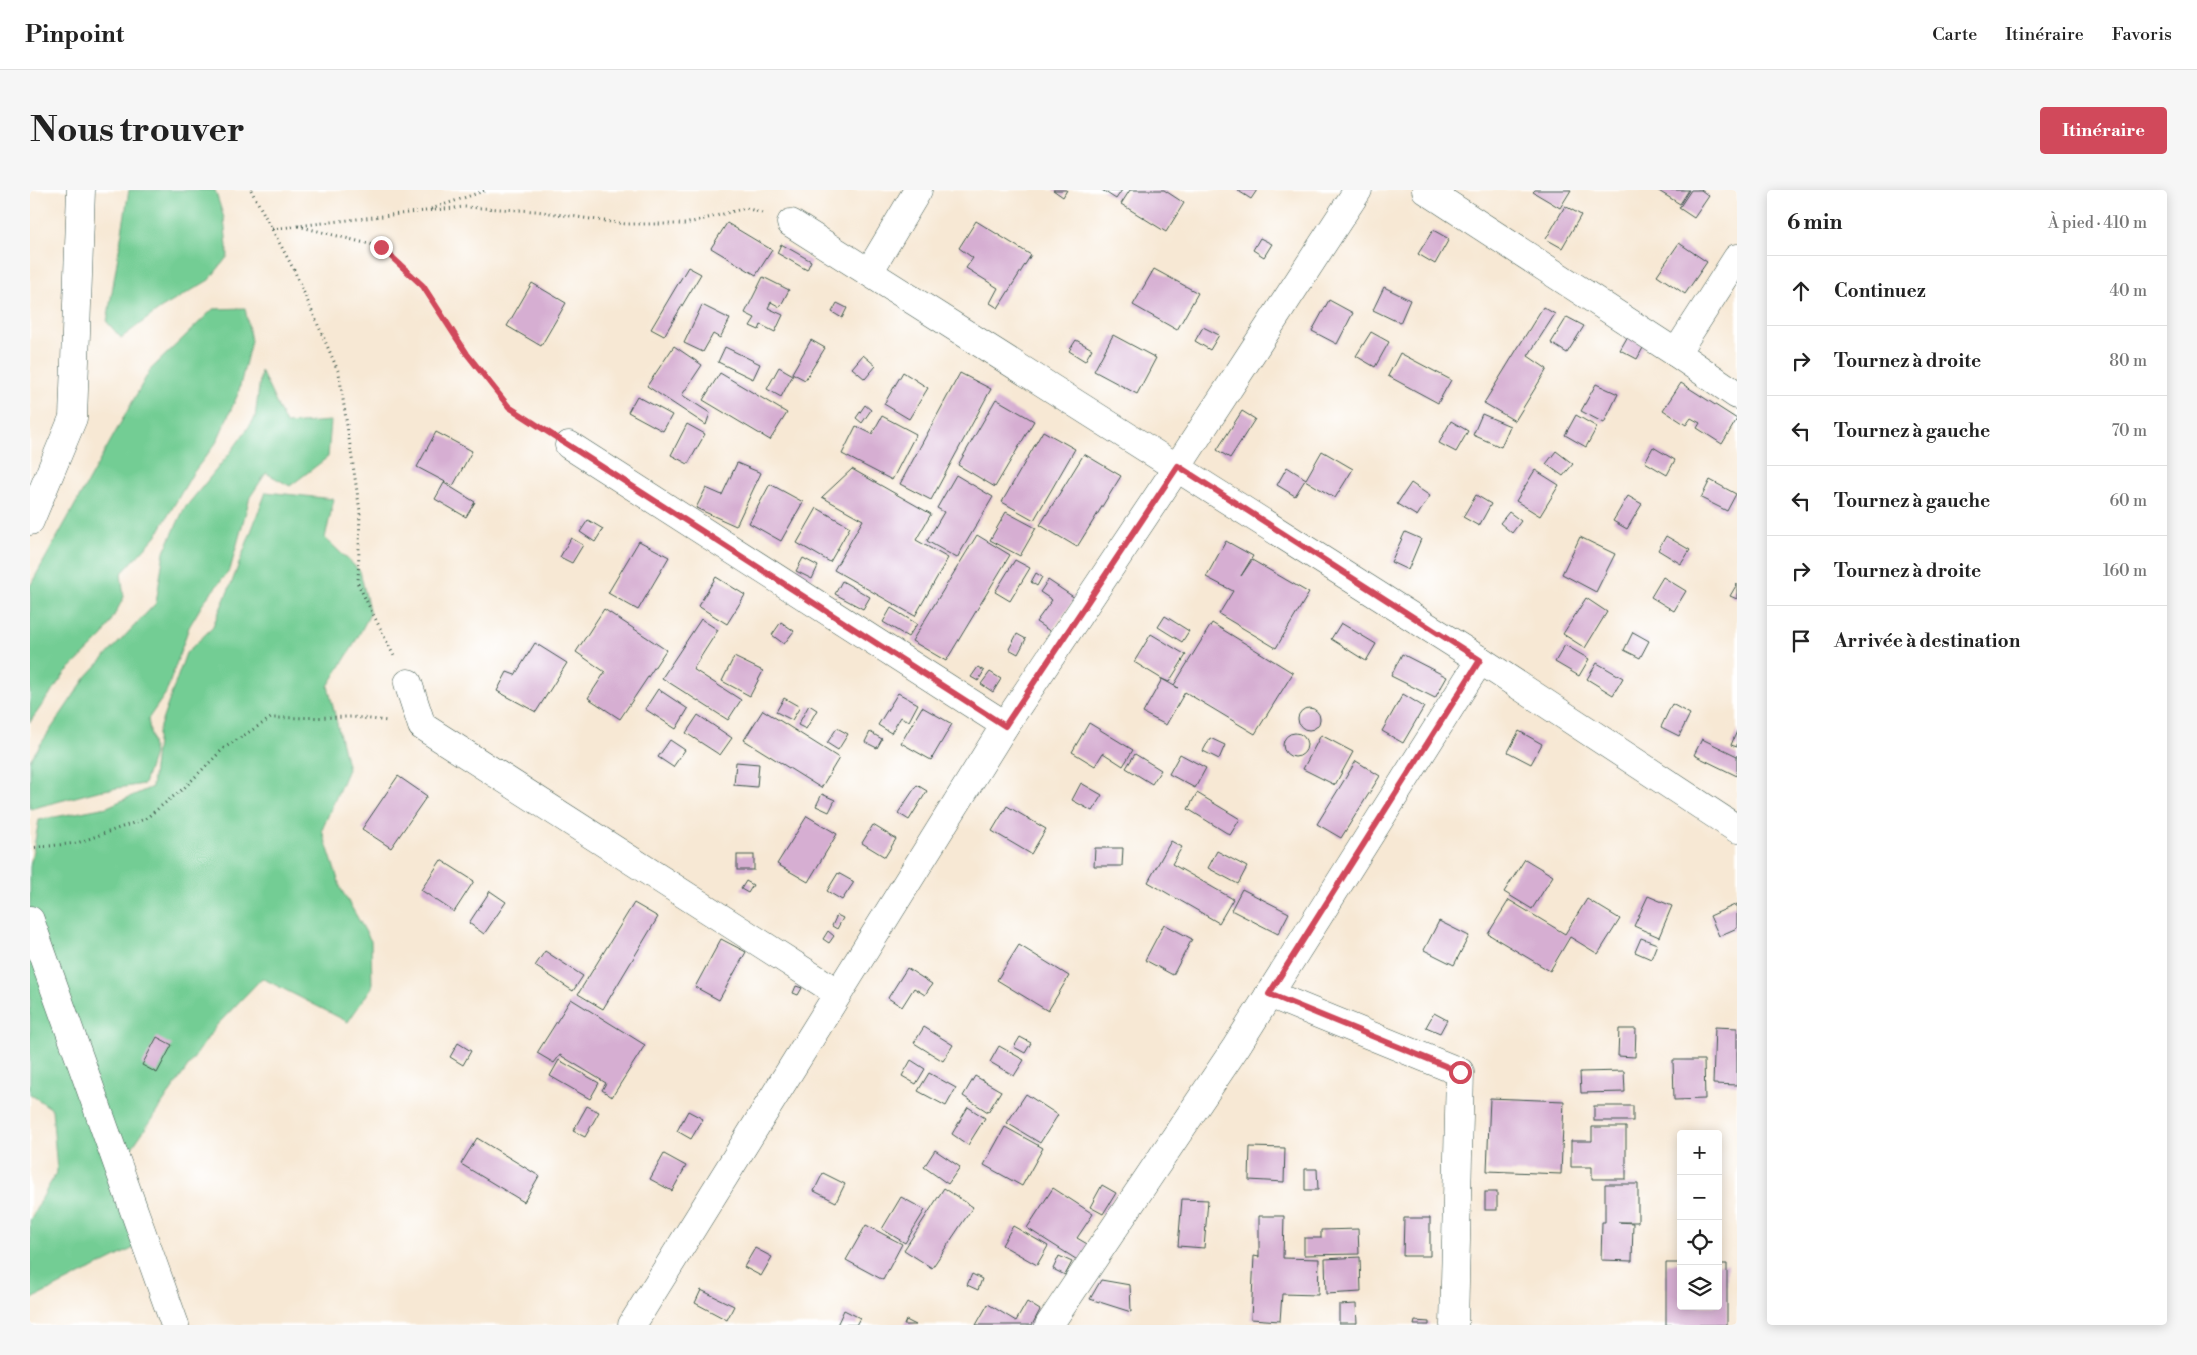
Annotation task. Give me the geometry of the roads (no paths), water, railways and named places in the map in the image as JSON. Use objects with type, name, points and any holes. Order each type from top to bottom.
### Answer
[{"type":"street","points":[[30,521],[73,418],[81,190]]},
{"type":"street","points":[[869,272],[918,190]]},
{"type":"street","points":[[632,1325],[1005,726],[1358,190]]},
{"type":"street","points":[[1426,190],[1737,395]]},
{"type":"street","points":[[791,223],[1178,466],[1480,660],[1737,829]]},
{"type":"street","points":[[1676,353],[1737,258]]},
{"type":"street","points":[[569,445],[1005,726]]},
{"type":"street","points":[[1049,1325],[1269,994],[1480,660]]},
{"type":"street","points":[[408,683],[422,726],[838,994]]},
{"type":"street","points":[[30,920],[175,1325]]},
{"type":"street","points":[[1269,994],[1460,1072],[1454,1325]]}]
